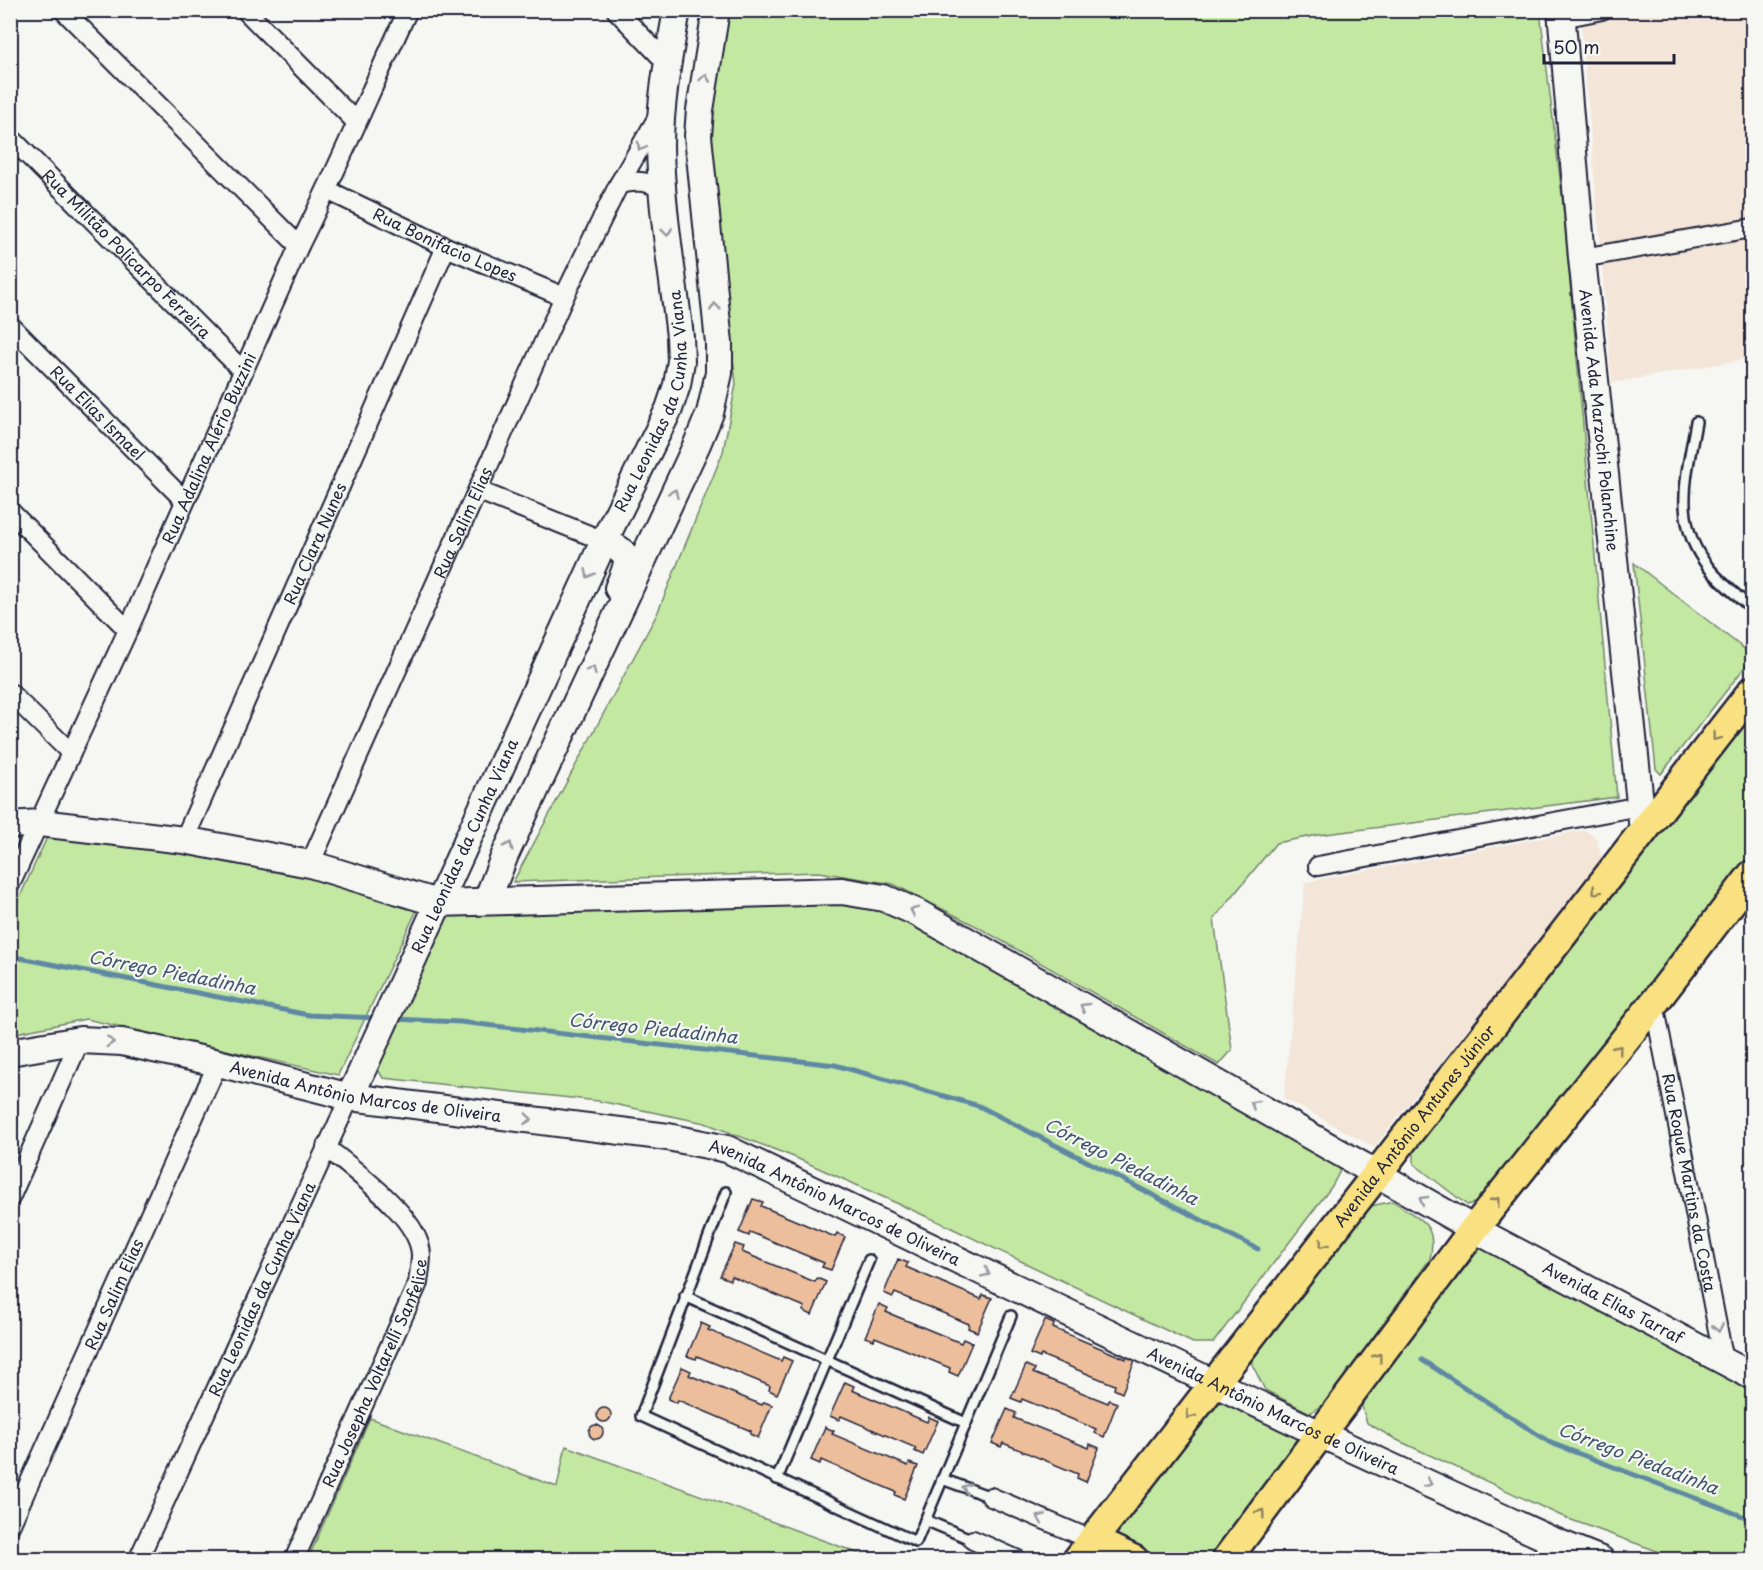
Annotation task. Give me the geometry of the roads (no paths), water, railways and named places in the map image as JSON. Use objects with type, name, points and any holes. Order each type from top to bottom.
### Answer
[{"type":"main road","name":"Rua Leonidas da Cunha Viana","points":[[350,1096],[604,541],[669,410],[681,361],[662,188],[660,144],[662,110],[677,10]]},
{"type":"main road","points":[[486,900],[710,413],[719,373],[718,343],[698,136],[716,10]]},
{"type":"main road","name":"Avenida Ada Marzochi Polanchine","points":[[1562,14],[1582,258],[1641,818]]},
{"type":"main road","points":[[604,541],[623,551],[627,568],[606,615],[608,636]]},
{"type":"main road","name":"Avenida Antônio Antunes Júnior","points":[[1085,1550],[1377,1174],[1641,818],[1752,691]]},
{"type":"main road","points":[[10,825],[35,834],[184,840],[310,864],[434,912],[486,900],[842,891],[884,898],[928,918],[1474,1229]]},
{"type":"main road","points":[[1226,1560],[1474,1229],[1654,1003],[1752,875]]},
{"type":"main road","name":"Avenida Antônio Marcos de Oliveira","points":[[10,1052],[80,1040],[122,1042],[350,1096],[656,1135],[727,1149],[1320,1434],[1546,1549],[1601,1560]]},
{"type":"main road","name":"Avenida Elias Tarraf","points":[[1474,1229],[1752,1376]]},
{"type":"main road","points":[[1085,1550],[1134,1560]]},
{"type":"street","points":[[63,10],[299,246]]},
{"type":"street","points":[[245,10],[356,122]]},
{"type":"street","name":"Rua Adalina Alério Buzzini","points":[[10,885],[128,630],[299,246],[327,190],[408,10]]},
{"type":"street","points":[[616,10],[668,63]]},
{"type":"street","points":[[1562,14],[1602,10]]},
{"type":"street","name":"Rua Salim Elias","points":[[310,864],[564,297],[619,184],[662,110]]},
{"type":"street","name":"Rua Militão Policarpo Ferreira","points":[[10,137],[243,371]]},
{"type":"street","points":[[619,184],[634,180],[647,181],[662,188]]},
{"type":"street","name":"Rua Bonifácio Lopes","points":[[327,190],[446,247],[564,297]]},
{"type":"street","points":[[1582,258],[1752,228]]},
{"type":"street","name":"Rua Clara Nunes","points":[[184,840],[446,247]]},
{"type":"street","name":"Rua Elias Ismael","points":[[10,325],[185,501]]},
{"type":"street","points":[[479,491],[604,541]]},
{"type":"street","points":[[10,511],[128,630]]},
{"type":"street","points":[[10,693],[71,753]]},
{"type":"street","points":[[1317,866],[1641,818]]},
{"type":"street","name":"Rua Roque Martins da Costa","points":[[1654,1003],[1724,1361]]},
{"type":"street","points":[[10,1198],[80,1040]]},
{"type":"street","name":"Rua Salim Elias","points":[[10,1526],[218,1063]]},
{"type":"street","name":"Rua Leonidas da Cunha Viana","points":[[138,1560],[350,1096]]},
{"type":"street","name":"Rua Josepha Voltarelli Sanfelice","points":[[294,1560],[418,1283],[421,1253],[415,1233],[400,1211],[326,1147]]},
{"type":"street","points":[[991,1497],[1085,1550]]},
{"type":"street","points":[[973,1540],[1018,1560]]},
{"type":"lane","points":[[1696,422],[1684,495],[1685,518],[1695,544],[1709,568],[1752,609]]},
{"type":"lane","points":[[726,1192],[641,1416],[916,1542],[1011,1316]]},
{"type":"lane","points":[[777,1479],[869,1260]]},
{"type":"lane","points":[[686,1296],[966,1423]]},
{"type":"lane","points":[[942,1479],[991,1497]]},
{"type":"lane","points":[[925,1520],[973,1540]]},
{"type":"waterway","name":"Córrego Piedadinha","points":[[10,956],[309,1015],[378,1018]]},
{"type":"waterway","name":"Córrego Piedadinha","points":[[393,1019],[460,1022],[835,1065],[979,1106],[1258,1249]]},
{"type":"waterway","name":"Córrego Piedadinha","points":[[1422,1360],[1551,1443],[1745,1517],[1752,1525]]}]
